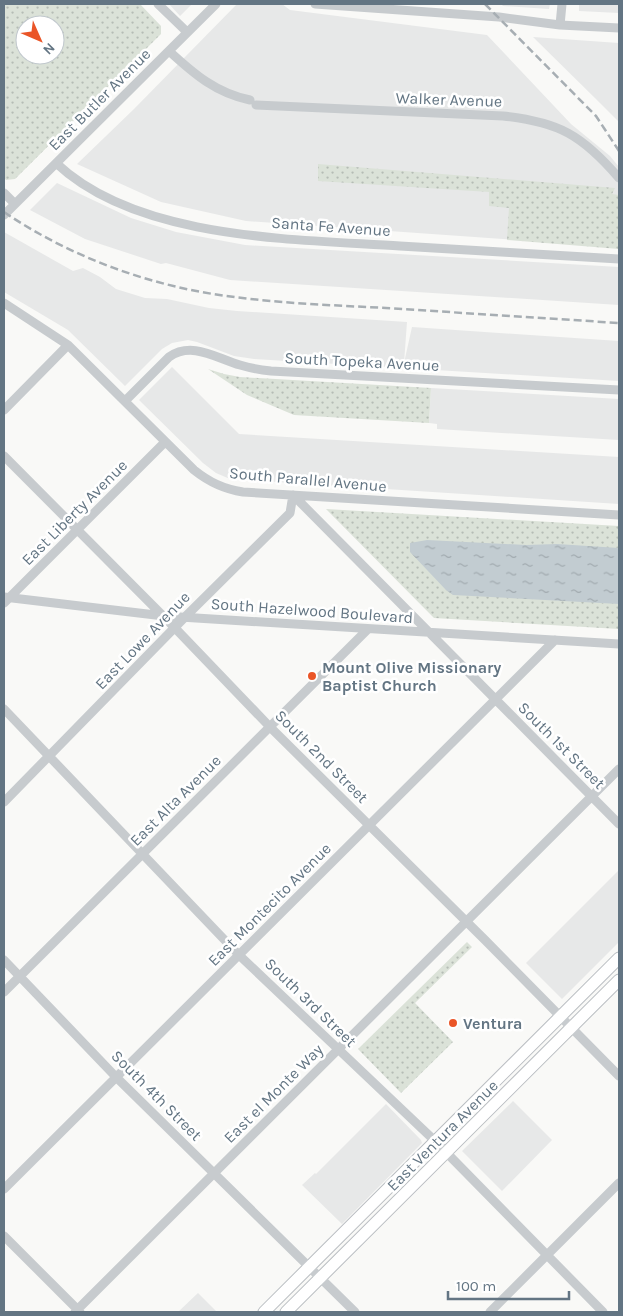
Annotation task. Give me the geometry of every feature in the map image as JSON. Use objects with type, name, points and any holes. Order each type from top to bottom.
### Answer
[{"type":"main road","name":"East Ventura Avenue","points":[[264,1312],[619,958]]},
{"type":"main road","name":"East Ventura Avenue","points":[[286,1312],[619,980]]},
{"type":"street","points":[[158,4],[188,32]]},
{"type":"street","name":"East Butler Avenue","points":[[4,215],[216,4]]},
{"type":"street","points":[[314,4],[499,17],[560,25],[619,28]]},
{"type":"street","points":[[560,25],[562,4]]},
{"type":"street","name":"Walker Avenue","points":[[169,51],[210,85],[231,96],[253,103],[503,116],[534,120],[560,128],[576,138],[596,154],[619,178]]},
{"type":"street","name":"Santa Fe Avenue","points":[[56,163],[79,182],[98,194],[118,203],[179,223],[205,229],[296,239],[619,259]]},
{"type":"street","points":[[4,194],[14,204]]},
{"type":"street","name":"South Parallel Avenue","points":[[4,303],[68,345],[194,470],[218,486],[243,492],[619,515]]},
{"type":"street","points":[[4,410],[68,345]]},
{"type":"street","name":"South Topeka Avenue","points":[[126,401],[169,357],[176,352],[184,350],[203,352],[240,366],[271,371],[619,390]]},
{"type":"street","name":"East Liberty Avenue","points":[[5,600],[165,442]]},
{"type":"street","name":"South 2nd Street","points":[[4,456],[164,616],[270,727],[370,824],[619,1076]]},
{"type":"street","name":"East Lowe Avenue","points":[[4,802],[290,513],[293,495]]},
{"type":"street","name":"South 1st Street","points":[[293,495],[619,824]]},
{"type":"street","name":"South Hazelwood Boulevard","points":[[5,600],[164,616],[619,644]]},
{"type":"street","name":"East Alta Avenue","points":[[4,992],[368,629]]},
{"type":"street","name":"East Montecito Avenue","points":[[4,1189],[555,640]]},
{"type":"street","name":"South 3rd Street","points":[[4,709],[239,955],[435,1141],[603,1312]]},
{"type":"street","name":"East el Monte Way","points":[[77,1311],[619,769]]},
{"type":"street","name":"South 4th Street","points":[[4,960],[116,1077],[355,1312]]},
{"type":"street","points":[[490,1312],[619,1182]]},
{"type":"street","points":[[4,1236],[77,1311]]},
{"type":"shaded area","points":[[4,4],[140,4],[161,26],[161,34],[15,179],[6,180],[4,178]]},
{"type":"shaded area","points":[[169,4],[192,4],[180,16]]},
{"type":"shaded area","points":[[237,4],[282,4],[290,10],[487,35],[571,124],[610,156],[619,167],[619,247],[246,221],[161,202],[77,164]]},
{"type":"shaded area","points":[[501,4],[550,4],[549,9],[503,6]]},
{"type":"shaded area","points":[[579,4],[619,4],[619,13],[579,11]]},
{"type":"shaded area","points":[[533,37],[619,43],[619,122],[600,103]]},
{"type":"shaded area","points":[[318,164],[615,188],[612,194],[619,195],[619,249],[507,240],[509,208],[489,206],[489,192],[318,181]]},
{"type":"shaded area","points":[[57,183],[131,218],[176,232],[245,245],[619,267],[619,305],[230,280],[166,263],[161,264],[85,239],[30,210]]},
{"type":"shaded area","points":[[4,232],[73,271],[83,268],[100,277],[116,289],[145,298],[167,299],[209,308],[237,311],[407,322],[404,363],[412,327],[619,341],[619,381],[254,359],[234,356],[188,340],[172,343],[162,349],[125,386],[68,330],[4,292]]},
{"type":"shaded area","points":[[172,367],[239,434],[619,457],[619,504],[230,479],[216,473],[203,463],[139,400]]},
{"type":"shaded area","points":[[208,369],[240,377],[431,388],[429,423],[294,415],[247,395]]},
{"type":"shaded area","points":[[431,388],[619,399],[619,440],[437,429],[437,424],[429,423]]},
{"type":"shaded area","points":[[326,509],[619,526],[619,629],[434,618]]},
{"type":"shaded area","points":[[619,870],[619,942],[562,999],[526,963]]},
{"type":"shaded area","points":[[467,942],[472,947],[415,1003],[453,1042],[401,1093],[358,1049]]},
{"type":"shaded area","points":[[513,1101],[552,1140],[502,1191],[462,1151]]},
{"type":"shaded area","points":[[386,1104],[422,1143],[342,1224],[302,1185],[316,1174]]},
{"type":"shaded area","points":[[198,1293],[217,1312],[178,1312]]},
{"type":"water","points":[[427,540],[619,548],[619,604],[453,595],[410,552],[410,543]]},
{"type":"railway","points":[[485,4],[596,116],[619,151]]},
{"type":"railway","points":[[4,212],[52,241],[78,253],[131,274],[185,289],[256,300],[619,323]]},
{"type":"place","name":"Mount Olive Missionary Baptist Church","points":[[312,676]]},
{"type":"place","name":"Ventura","points":[[453,1023]]}]
